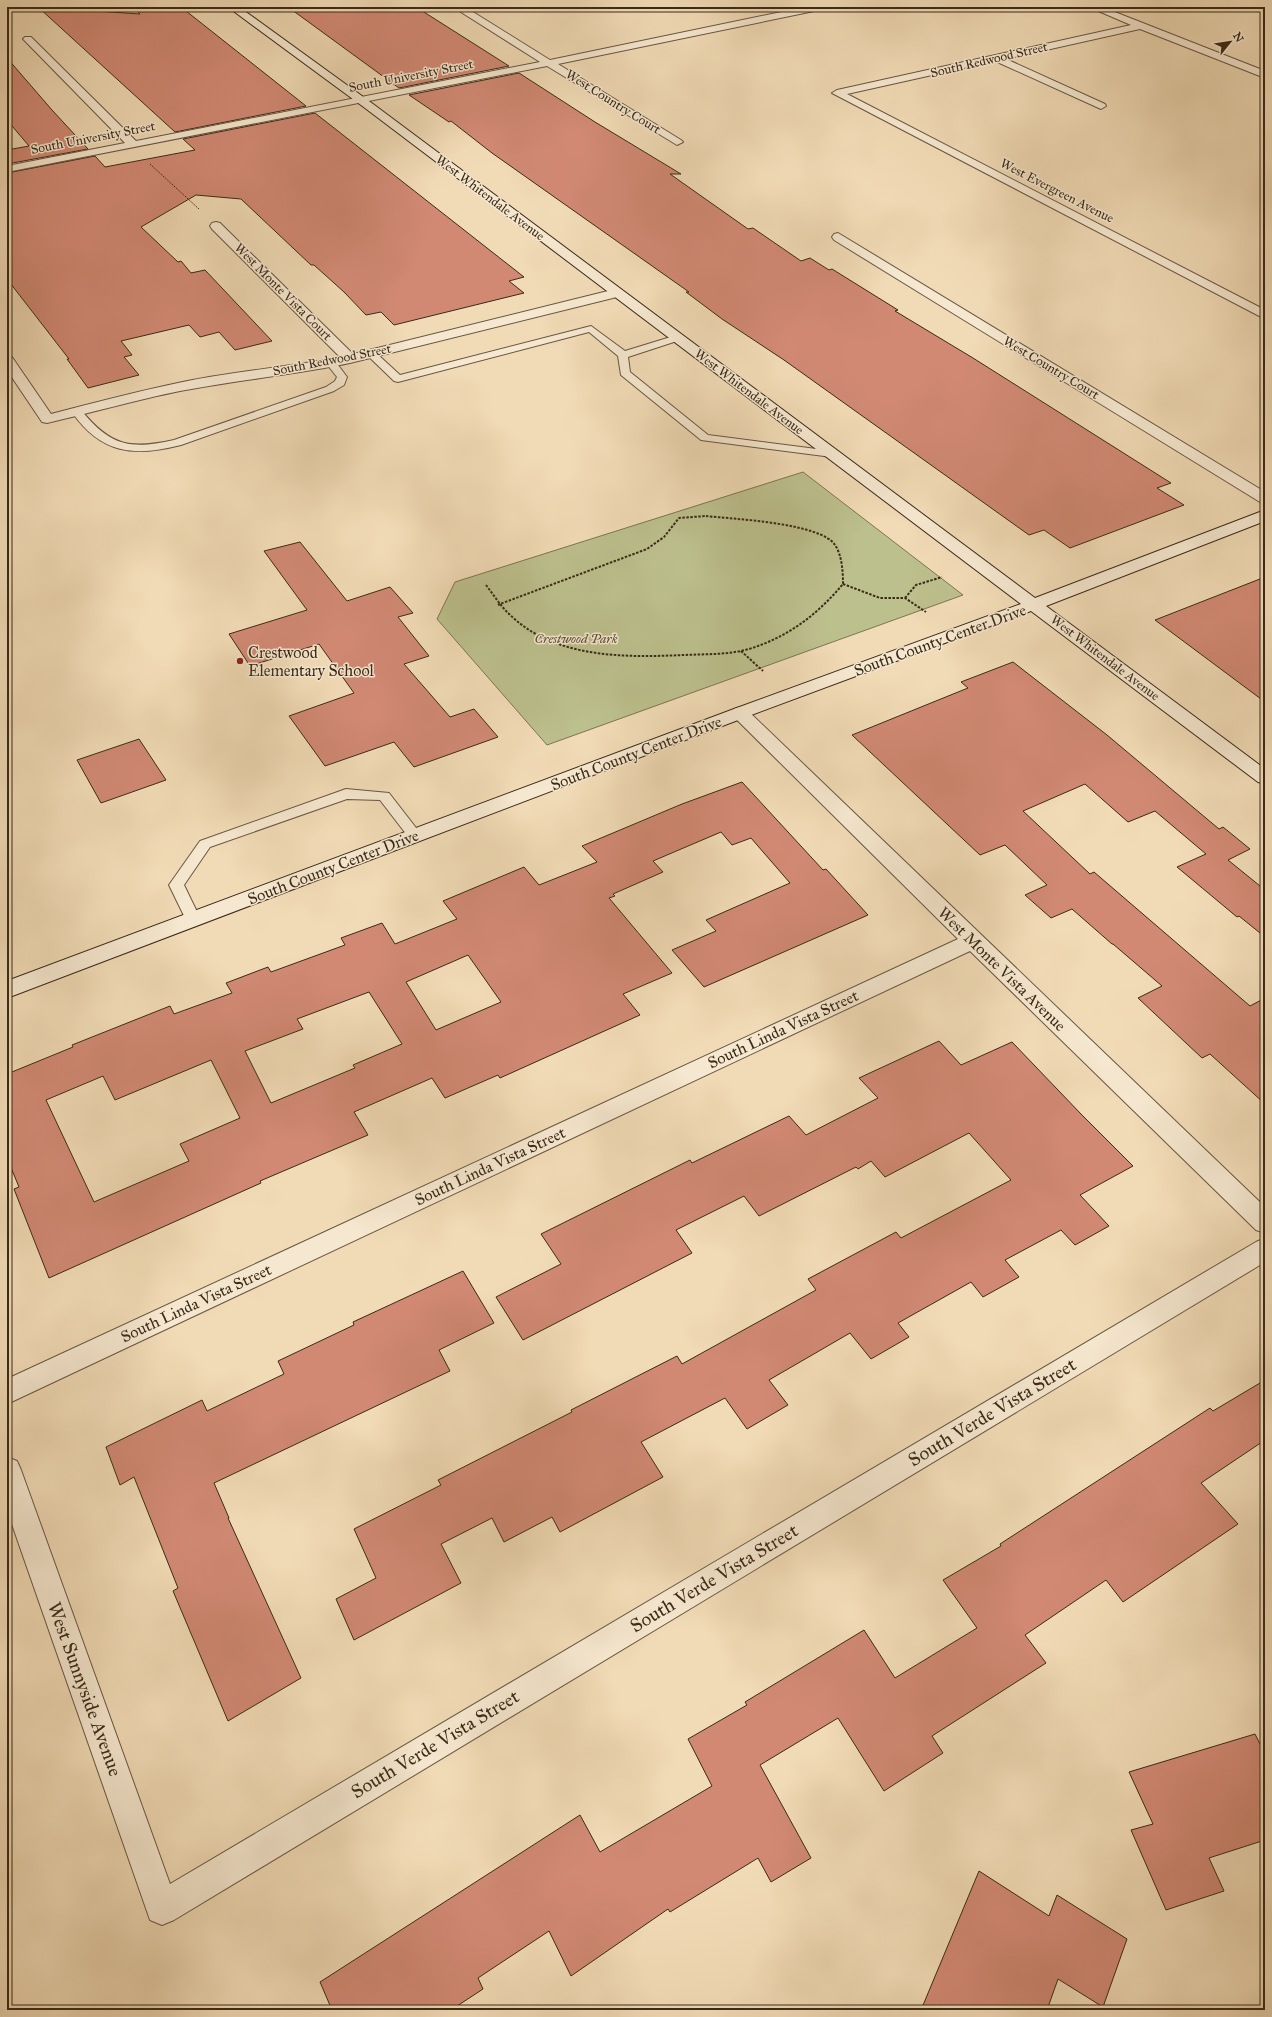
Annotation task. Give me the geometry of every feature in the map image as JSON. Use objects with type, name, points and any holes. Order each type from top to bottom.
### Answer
[{"type":"street","name":"West Whitendale Avenue","points":[[233,7],[361,100],[616,293],[1265,778]]},
{"type":"street","name":"West Country Court","points":[[458,7],[677,142]]},
{"type":"street","name":"South University Street","points":[[7,169],[549,63],[819,7]]},
{"type":"street","points":[[1094,7],[1265,75]]},
{"type":"street","name":"South Redwood Street","points":[[837,93],[1140,26]]},
{"type":"street","points":[[28,39],[133,144]]},
{"type":"street","points":[[996,58],[1101,106]]},
{"type":"street","name":"West Evergreen Avenue","points":[[837,93],[1265,314]]},
{"type":"street","name":"West Monte Vista Court","points":[[216,226],[350,359]]},
{"type":"street","name":"West Country Court","points":[[838,237],[1265,499]]},
{"type":"street","name":"South Redwood Street","points":[[7,360],[47,419],[178,387],[222,379],[306,368],[350,359],[616,293]]},
{"type":"street","name":"South County Center Drive","points":[[7,990],[740,713],[1034,605],[1265,515]]},
{"type":"street","name":"West Monte Vista Avenue","points":[[740,713],[1265,1223]]},
{"type":"street","name":"South Linda Vista Street","points":[[7,1392],[973,941]]},
{"type":"street","name":"South Verde Vista Street","points":[[162,1908],[1265,1249]]},
{"type":"street","name":"West Sunnyside Avenue","points":[[7,1470],[162,1908]]},
{"type":"lane","points":[[371,354],[398,379],[591,329],[623,355],[625,373],[705,438],[832,454]]},
{"type":"lane","points":[[623,355],[677,338]]},
{"type":"lane","points":[[77,412],[87,425],[100,437],[113,445],[136,449],[157,448],[177,443],[330,389],[340,384],[342,377],[331,363]]},
{"type":"lane","points":[[193,920],[176,885],[205,844],[346,794],[384,796],[415,836]]},
{"type":"path","points":[[7,8],[19,7]]},
{"type":"path","points":[[133,144],[160,175],[171,183],[216,226]]},
{"type":"path","points":[[486,585],[498,605],[516,622],[542,638],[579,650],[618,656],[657,657],[717,654],[741,651],[792,630],[815,615],[843,584],[843,572],[836,546],[830,539],[818,532],[798,527],[706,516],[679,518],[664,536],[647,549],[498,605]]},
{"type":"path","points":[[905,598],[916,585],[942,577]]},
{"type":"path","points":[[843,584],[880,598],[905,598],[926,612]]},
{"type":"path","points":[[741,651],[763,672]]},
{"type":"green space","name":"Crestwood Park","points":[[803,472],[963,595],[547,745],[437,619],[455,582]]},
{"type":"building","points":[[38,7],[140,14],[133,7],[181,7],[306,106],[175,132]]},
{"type":"building","points":[[288,7],[416,7],[509,66],[399,88]]},
{"type":"building","points":[[7,58],[88,149],[7,164],[7,150],[29,146],[7,120]]},
{"type":"building","points":[[519,73],[595,122],[681,174],[670,174],[748,229],[753,228],[801,261],[810,258],[829,270],[832,269],[898,310],[895,311],[973,358],[1171,483],[1157,488],[1184,505],[1070,548],[1044,530],[1029,535],[784,360],[722,319],[686,292],[689,292],[492,153],[451,121],[449,122],[409,95]]},
{"type":"building","points":[[315,113],[524,277],[509,281],[524,293],[394,325],[381,312],[366,315],[344,292],[314,265],[311,265],[241,199],[196,195],[141,227],[178,262],[181,261],[191,273],[205,270],[272,341],[235,350],[219,332],[200,337],[189,325],[121,341],[132,355],[124,357],[139,375],[88,388],[67,359],[69,359],[7,279],[7,173],[95,156],[105,167],[195,150],[183,139]]},
{"type":"building","points":[[300,542],[347,601],[390,587],[413,613],[398,617],[429,656],[404,664],[450,717],[474,709],[498,737],[414,767],[394,742],[325,766],[289,716],[354,693],[319,644],[250,666],[229,634],[307,610],[264,551]]},
{"type":"building","points":[[1265,577],[1265,702],[1155,620]]},
{"type":"building","points":[[1013,662],[1107,735],[1219,829],[1223,827],[1250,849],[1228,860],[1265,890],[1265,937],[1239,916],[1237,917],[1177,867],[1206,854],[1155,811],[1128,822],[1085,784],[1023,811],[1090,874],[1094,872],[1250,1006],[1265,998],[1265,1104],[1210,1054],[1202,1058],[1138,998],[1162,986],[1072,909],[1051,918],[1025,895],[1047,885],[1005,845],[980,855],[852,735],[968,688],[961,682]]},
{"type":"building","points":[[139,739],[166,780],[101,803],[77,760]]},
{"type":"building","points":[[742,782],[823,870],[826,869],[868,915],[704,987],[672,950],[716,931],[706,920],[790,883],[751,838],[732,845],[721,832],[653,861],[663,872],[613,894],[615,896],[609,898],[672,973],[623,994],[640,1015],[500,1078],[498,1075],[445,1098],[432,1078],[354,1112],[368,1135],[260,1181],[261,1183],[49,1278],[14,1189],[19,1187],[7,1158],[7,1074],[73,1047],[72,1045],[170,1006],[174,1014],[232,993],[226,983],[268,967],[271,972],[345,945],[341,938],[382,923],[395,944],[457,919],[443,901],[524,867],[539,885],[597,862],[582,846],[682,804]],"holes":[[[468,955],[501,1002],[436,1030],[406,982]],[[369,992],[402,1044],[353,1065],[355,1068],[271,1103],[245,1051],[303,1029],[297,1019]],[[211,1060],[240,1118],[180,1144],[189,1161],[94,1202],[46,1100],[103,1076],[115,1100]]]},
{"type":"building","points":[[939,1041],[961,1065],[1012,1042],[1133,1166],[1080,1195],[1109,1226],[1075,1245],[1061,1230],[1005,1260],[1019,1277],[983,1297],[971,1282],[898,1323],[909,1337],[871,1359],[850,1333],[769,1380],[788,1405],[747,1429],[725,1398],[641,1442],[663,1477],[560,1532],[552,1517],[504,1542],[492,1518],[441,1544],[461,1583],[354,1640],[336,1599],[376,1578],[354,1529],[441,1485],[438,1480],[572,1412],[571,1410],[677,1356],[682,1364],[816,1290],[808,1279],[896,1232],[901,1238],[1011,1180],[969,1133],[885,1177],[871,1161],[858,1169],[856,1167],[759,1216],[744,1196],[676,1230],[692,1253],[523,1340],[496,1297],[561,1264],[541,1234],[690,1160],[692,1163],[789,1116],[806,1135],[878,1098],[859,1078]]},
{"type":"building","points":[[463,1271],[494,1323],[439,1350],[450,1371],[214,1483],[228,1518],[301,1678],[228,1721],[173,1591],[178,1588],[134,1477],[120,1485],[106,1447],[202,1400],[207,1411],[284,1374],[278,1361],[354,1325],[353,1322]]},
{"type":"building","points":[[1265,1380],[1265,1440],[1201,1483],[1238,1524],[1123,1602],[1106,1580],[1025,1635],[1046,1663],[932,1736],[943,1753],[884,1791],[838,1718],[760,1765],[811,1858],[771,1882],[758,1858],[670,1912],[668,1909],[571,1976],[549,1931],[478,1978],[483,1989],[451,2010],[332,2010],[320,1982],[580,1815],[600,1852],[712,1786],[688,1739],[747,1705],[745,1702],[864,1630],[895,1678],[977,1628],[943,1580],[1001,1546],[1000,1544],[1210,1408],[1213,1411]]},
{"type":"building","points":[[1255,1734],[1265,1754],[1265,1840],[1209,1858],[1224,1891],[1166,1910],[1131,1830],[1153,1824],[1129,1772]]},
{"type":"building","points":[[979,1871],[1049,1916],[1057,1895],[1127,1939],[1103,2007],[1058,1979],[1047,2010],[921,2010]]},
{"type":"place","name":"Crestwood Elementary School","points":[[240,661]]}]
